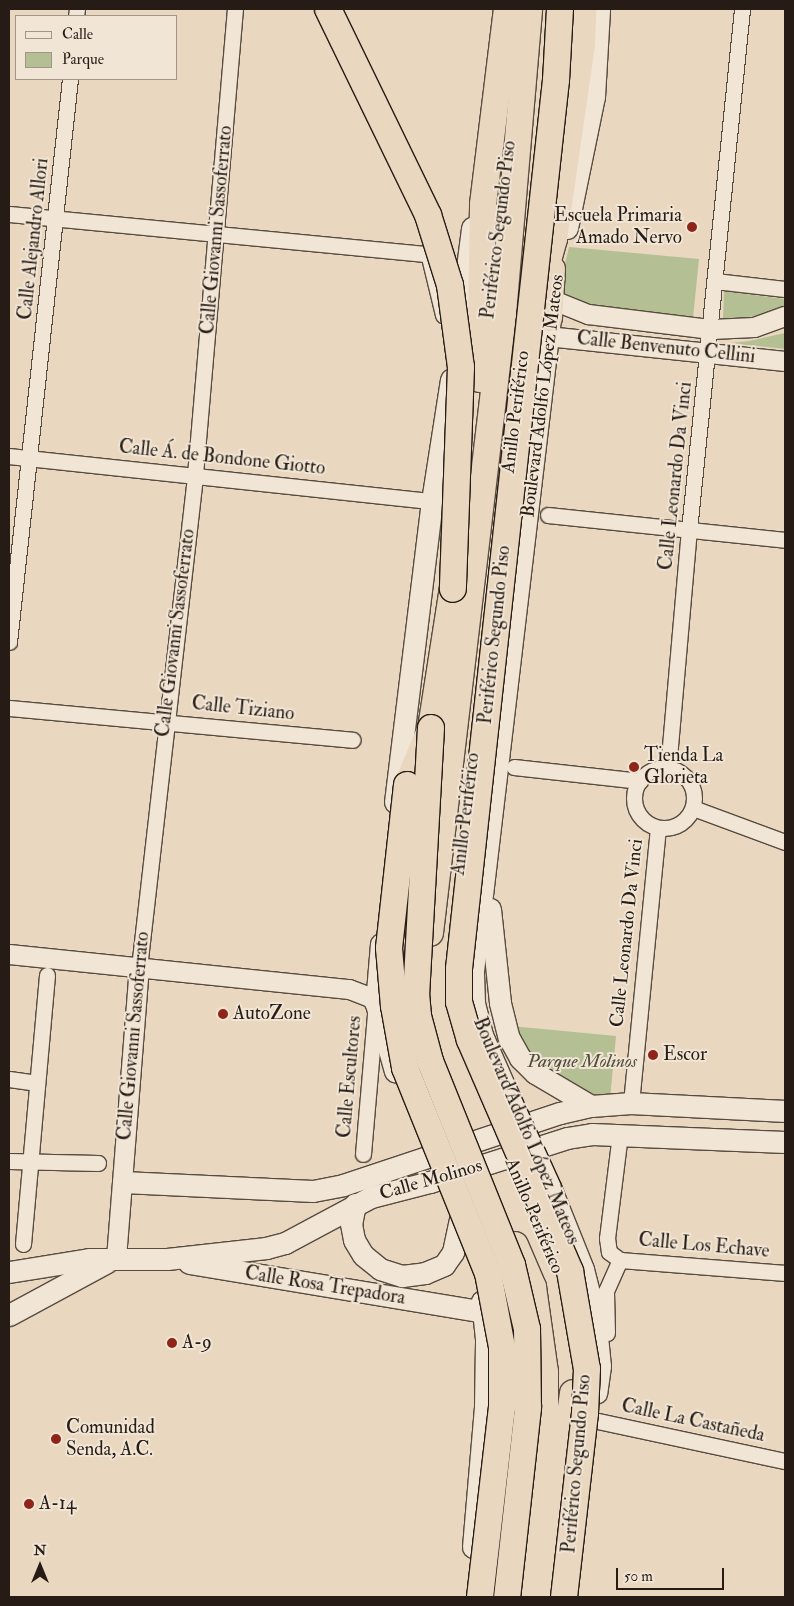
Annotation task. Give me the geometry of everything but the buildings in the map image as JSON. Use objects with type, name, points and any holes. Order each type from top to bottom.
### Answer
[{"type":"highway","points":[[328,9],[428,215],[450,285],[461,367],[453,590]]},
{"type":"highway","points":[[479,405],[484,292],[483,204],[508,9]]},
{"type":"highway","name":"Periférico Segundo Piso","points":[[507,1597],[528,1408],[527,1330],[512,1264],[430,1061],[418,1016],[416,993],[431,728],[479,405],[510,136],[520,9]]},
{"type":"highway","name":"Anillo Periférico","points":[[520,1597],[545,1412],[545,1372],[533,1288],[500,1207],[460,1120],[437,1059],[427,1015],[427,965],[503,314],[529,9]]},
{"type":"highway","name":"Anillo Periférico","points":[[544,1597],[573,1410],[574,1370],[561,1276],[538,1192],[499,1103],[457,1036],[448,1003],[447,968],[544,320],[551,9]]},
{"type":"highway","name":"Periférico Segundo Piso","points":[[560,9],[556,80],[459,969],[460,1002],[470,1040],[570,1271],[587,1369],[570,1591]]},
{"type":"highway","points":[[544,320],[582,45],[583,9]]},
{"type":"highway","points":[[431,728],[407,785],[390,948],[394,1006],[405,1068],[488,1273],[502,1347],[502,1407],[480,1597]]},
{"type":"highway","points":[[553,1534],[570,1591]]},
{"type":"main road","points":[[468,1597],[484,1429],[484,1312],[476,1265],[458,1215],[394,1068],[376,1004],[400,746],[432,501],[468,262],[497,9]]},
{"type":"main road","name":"Boulevard Adolfo López Mateos","points":[[499,1103],[474,1002],[473,970],[544,320],[594,97],[598,9]]},
{"type":"main road","points":[[490,827],[490,908],[494,961],[509,1038],[520,1058],[535,1073],[591,1106]]},
{"type":"main road","name":"Calle Molinos","points":[[123,1182],[313,1191],[343,1185],[560,1113],[591,1106],[631,1103],[785,1111]]},
{"type":"main road","name":"Calle Molinos","points":[[116,1258],[167,1259],[285,1243],[355,1204],[567,1138],[620,1134],[785,1142]]},
{"type":"main road","name":"Boulevard Adolfo López Mateos","points":[[538,1192],[583,1269],[595,1316],[600,1366],[570,1591]]},
{"type":"main road","points":[[355,1204],[352,1224],[354,1240],[363,1256],[380,1269],[402,1276],[425,1273],[444,1264],[453,1252],[458,1215]]},
{"type":"main road","points":[[9,1272],[69,1261],[116,1258]]},
{"type":"main road","points":[[9,1315],[116,1258]]},
{"type":"main road","name":"Calle Rosa Trepadora","points":[[167,1259],[484,1312]]},
{"type":"street","name":"Calle Giovanni Sassoferrato","points":[[116,1258],[139,968],[165,721],[195,475],[235,9]]},
{"type":"street","name":"Calle Leonardo Da Vinci","points":[[668,769],[689,530],[709,352],[742,9]]},
{"type":"street","name":"Calle Alejandro Allori","points":[[9,642],[31,458],[70,80]]},
{"type":"street","points":[[9,214],[217,236],[430,250],[452,374]]},
{"type":"street","points":[[715,281],[785,289]]},
{"type":"street","points":[[544,320],[588,314],[711,329],[754,327],[785,316]]},
{"type":"street","name":"Calle Benvenuto Cellini","points":[[544,320],[709,352],[785,361]]},
{"type":"street","name":"Calle Á. de Bondone Giotto","points":[[9,456],[432,501]]},
{"type":"street","points":[[548,515],[785,540]]},
{"type":"street","name":"Calle Tiziano","points":[[9,708],[165,721],[353,740]]},
{"type":"street","points":[[514,767],[640,781]]},
{"type":"street","points":[[668,769],[680,773],[689,781],[694,792],[693,808],[681,823],[658,828],[647,823],[637,809],[635,792],[640,781],[652,771],[668,769]]},
{"type":"street","points":[[693,808],[785,842]]},
{"type":"street","name":"Calle Leonardo Da Vinci","points":[[631,1103],[658,828]]},
{"type":"street","points":[[9,954],[349,989],[370,997],[376,1004]]},
{"type":"street","points":[[23,1244],[47,975]]},
{"type":"street","name":"Calle Escultores","points":[[363,1154],[376,1004]]},
{"type":"street","points":[[9,1079],[36,1083]]},
{"type":"street","points":[[600,1366],[607,1338],[606,1291],[620,1260],[609,1252],[607,1238],[620,1134]]},
{"type":"street","points":[[9,1161],[98,1163]]},
{"type":"street","name":"Calle Los Echave","points":[[620,1260],[785,1273]]},
{"type":"street","name":"Calle La Castañeda","points":[[593,1420],[785,1460]]},
{"type":"green space","points":[[569,247],[699,259],[693,318],[588,307],[563,297],[561,280]]},
{"type":"green space","points":[[724,291],[785,299],[785,311],[723,321]]},
{"type":"green space","points":[[785,333],[785,349],[730,343],[749,341]]},
{"type":"green space","name":"Parque Molinos","points":[[511,1026],[616,1036],[610,1099],[585,1097],[538,1070]]},
{"type":"place","name":"Escuela Primaria Amado Nervo","points":[[692,227]]},
{"type":"place","name":"Tienda La Glorieta","points":[[634,767]]},
{"type":"place","name":"AutoZone","points":[[223,1014]]},
{"type":"place","name":"Escor","points":[[653,1055]]},
{"type":"place","name":"A-9","points":[[172,1343]]},
{"type":"place","name":"Comunidad Senda, A.C.","points":[[56,1439]]},
{"type":"place","name":"A-14","points":[[29,1504]]}]
